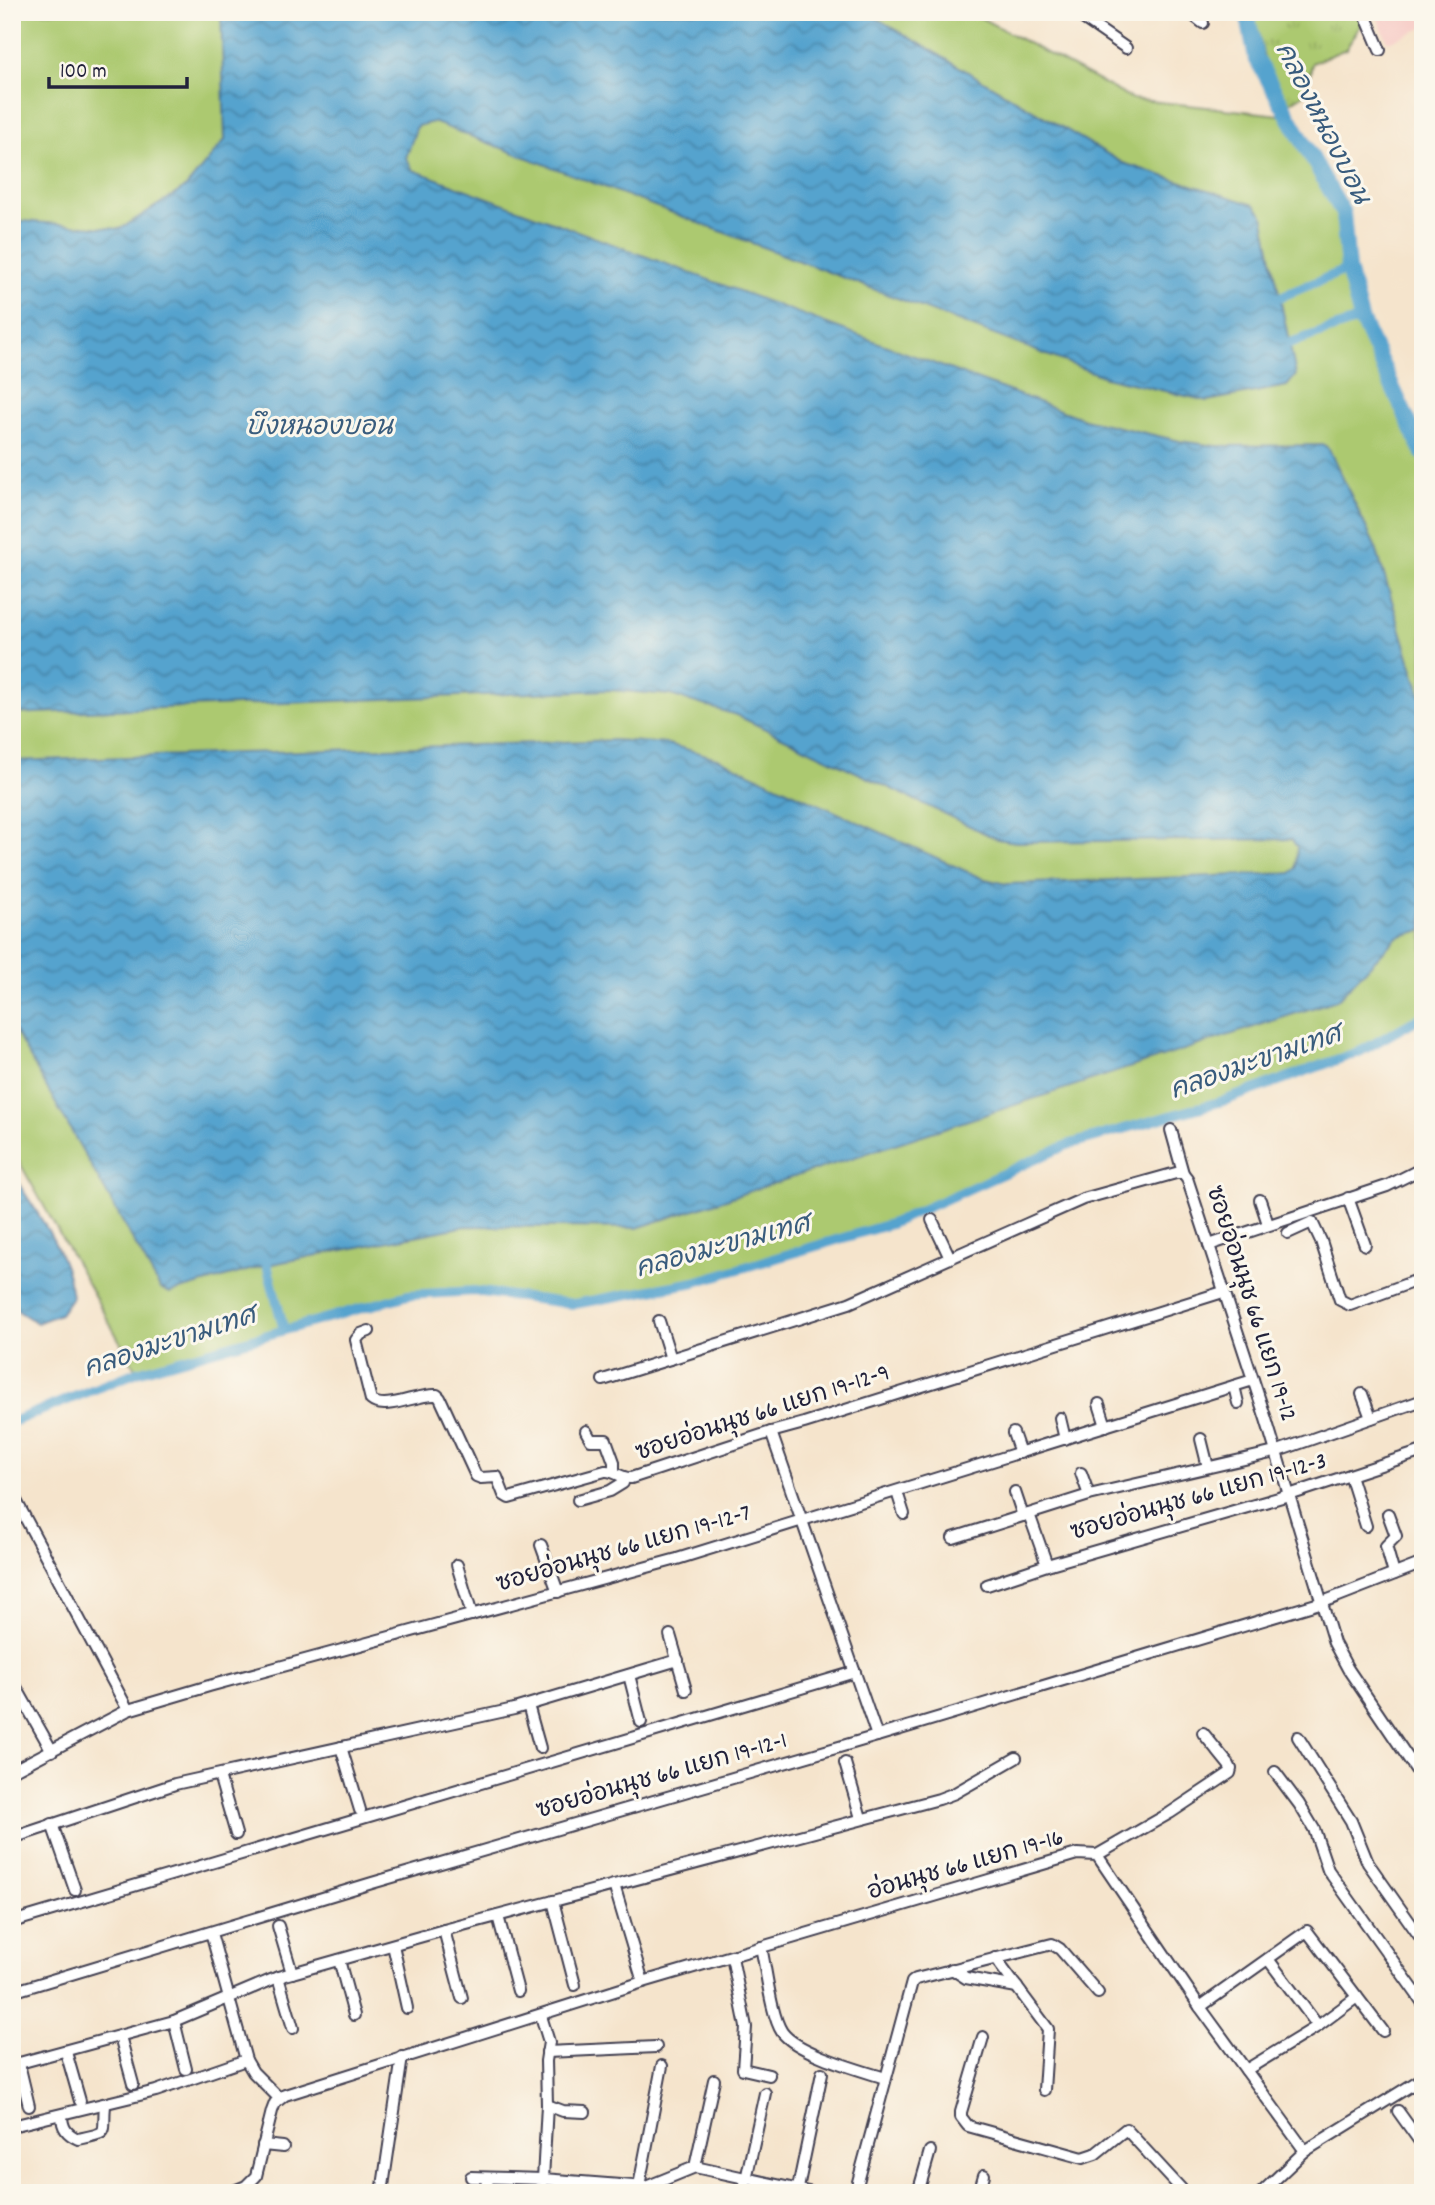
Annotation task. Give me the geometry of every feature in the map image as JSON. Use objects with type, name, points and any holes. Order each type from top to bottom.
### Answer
[{"type":"street","points":[[1074,12],[1126,48]]},
{"type":"street","points":[[1189,12],[1203,23]]},
{"type":"street","points":[[1364,12],[1380,50]]},
{"type":"street","points":[[1171,1130],[1183,1173]]},
{"type":"street","points":[[1209,1245],[1387,1186],[1423,1168]]},
{"type":"street","name":"ซอยอ่อนนุช 66 แยก 19-12","points":[[603,1380],[849,1303],[1083,1199],[1183,1173],[1187,1178],[1253,1380],[1334,1643],[1423,1780]]},
{"type":"street","points":[[1348,1198],[1365,1245]]},
{"type":"street","points":[[1260,1200],[1268,1224]]},
{"type":"street","points":[[932,1220],[950,1258]]},
{"type":"street","points":[[1288,1233],[1312,1222],[1326,1253],[1340,1300],[1350,1305],[1421,1279]]},
{"type":"street","name":"ซอยอ่อนนุช 66 แยก 19-12-9","points":[[369,1331],[356,1340],[371,1400],[380,1405],[424,1395],[437,1395],[476,1476],[497,1477],[506,1497],[512,1498],[605,1471],[614,1471],[624,1478],[631,1478],[1223,1292]]},
{"type":"street","points":[[659,1321],[671,1359]]},
{"type":"street","name":"ซอยอ่อนนุช 66 แยก 19-12-7","points":[[12,1771],[128,1710],[677,1559],[1253,1380]]},
{"type":"street","points":[[1234,1386],[1238,1404]]},
{"type":"street","points":[[1362,1394],[1371,1418]]},
{"type":"street","points":[[953,1538],[1089,1495],[1276,1452],[1423,1399]]},
{"type":"street","points":[[1099,1404],[1106,1426]]},
{"type":"street","points":[[1060,1418],[1065,1439]]},
{"type":"street","points":[[586,1431],[590,1440],[606,1440],[614,1462],[614,1471]]},
{"type":"street","points":[[771,1432],[877,1736]]},
{"type":"street","points":[[1013,1433],[1020,1453]]},
{"type":"street","points":[[1201,1439],[1209,1467]]},
{"type":"street","name":"ซอยอ่อนนุช 66 แยก 19-12-3","points":[[987,1585],[1047,1564],[1289,1495],[1423,1451]]},
{"type":"street","points":[[1081,1473],[1089,1495]]},
{"type":"street","points":[[1350,1475],[1366,1526]]},
{"type":"street","points":[[578,1500],[616,1488],[623,1483],[624,1478]]},
{"type":"street","points":[[897,1492],[904,1514]]},
{"type":"street","points":[[1015,1492],[1047,1564]]},
{"type":"street","points":[[12,1493],[128,1710]]},
{"type":"street","points":[[1388,1514],[1396,1536],[1385,1546],[1394,1574]]},
{"type":"street","points":[[541,1545],[558,1592]]},
{"type":"street","name":"ซอยอ่อนนุช 66 แยก 19-12-1","points":[[12,1992],[1323,1602],[1423,1563]]},
{"type":"street","points":[[457,1565],[472,1615]]},
{"type":"street","points":[[670,1635],[686,1690]]},
{"type":"street","points":[[12,1838],[175,1784],[528,1705],[678,1660]]},
{"type":"street","points":[[12,1922],[855,1672]]},
{"type":"street","points":[[629,1675],[641,1722]]},
{"type":"street","points":[[12,1680],[52,1751]]},
{"type":"street","points":[[528,1705],[540,1748]]},
{"type":"street","points":[[1097,1855],[1170,1813],[1230,1773],[1229,1765],[1203,1733]]},
{"type":"street","points":[[1298,1737],[1351,1821],[1368,1863],[1423,1941]]},
{"type":"street","points":[[341,1747],[360,1810]]},
{"type":"street","points":[[29,2106],[15,2065],[174,2021],[278,1977],[444,1930],[939,1799],[955,1793],[1016,1758]]},
{"type":"street","points":[[845,1763],[862,1818]]},
{"type":"street","points":[[1275,1772],[1314,1829],[1328,1870],[1423,2003]]},
{"type":"street","points":[[219,1775],[236,1834]]},
{"type":"street","points":[[51,1824],[75,1890]]},
{"type":"street","name":"อ่อนนุช 66 แยก 19-16","points":[[279,2098],[643,1982],[1077,1854],[1097,1855],[1200,2007],[1305,2151]]},
{"type":"street","points":[[614,1885],[643,1982]]},
{"type":"street","points":[[553,1901],[575,1985]]},
{"type":"street","points":[[498,1916],[518,1991]]},
{"type":"street","points":[[278,1926],[292,1973]]},
{"type":"street","points":[[444,1930],[462,1998]]},
{"type":"street","points":[[1200,2007],[1307,1931],[1383,2031]]},
{"type":"street","points":[[211,1933],[246,2060],[253,2072],[279,2098],[272,2111],[256,2176],[246,2186],[229,2193]]},
{"type":"street","points":[[393,1945],[408,2008]]},
{"type":"street","points":[[855,2193],[910,1986],[916,1979],[1056,1945],[1098,1993]]},
{"type":"street","points":[[761,1947],[777,2021],[785,2035],[841,2065],[885,2078]]},
{"type":"street","points":[[732,1956],[746,2027],[743,2069],[769,2075]]},
{"type":"street","points":[[995,1958],[1048,2029],[1044,2090]]},
{"type":"street","points":[[1268,1959],[1318,2026]]},
{"type":"street","points":[[339,1960],[354,2015]]},
{"type":"street","points":[[952,1969],[966,1978],[1017,1987]]},
{"type":"street","points":[[278,1977],[293,2028]]},
{"type":"street","points":[[1246,2070],[1318,2026],[1357,1997]]},
{"type":"street","points":[[538,2193],[543,2179],[547,2105],[548,2042],[541,2015]]},
{"type":"street","points":[[174,2021],[186,2069]]},
{"type":"street","points":[[120,2036],[133,2084]]},
{"type":"street","points":[[983,2037],[961,2112],[961,2118],[968,2126],[1083,2158],[1095,2154],[1126,2129],[1185,2193]]},
{"type":"street","points":[[547,2052],[656,2046]]},
{"type":"street","points":[[66,2052],[80,2101]]},
{"type":"street","points":[[382,2193],[402,2057]]},
{"type":"street","points":[[12,2126],[156,2091],[246,2060]]},
{"type":"street","points":[[644,2189],[662,2066]]},
{"type":"street","points":[[799,2188],[822,2073]]},
{"type":"street","points":[[1261,2193],[1305,2151],[1394,2105],[1423,2078]]},
{"type":"street","points":[[695,2166],[714,2080]]},
{"type":"street","points":[[743,2193],[765,2093]]},
{"type":"street","points":[[62,2115],[65,2130],[69,2134],[78,2139],[88,2137],[106,2129],[106,2105]]},
{"type":"street","points":[[547,2105],[564,2111],[585,2112]]},
{"type":"street","points":[[1394,2105],[1423,2146]]},
{"type":"street","points":[[263,2145],[283,2147]]},
{"type":"street","points":[[918,2193],[930,2151]]},
{"type":"street","points":[[471,2177],[543,2179],[592,2188],[644,2189],[695,2166],[813,2193]]},
{"type":"street","points":[[979,2193],[985,2175]]},
{"type":"street","points":[[483,2193],[489,2178]]},
{"type":"shaded area","points":[[1375,12],[1423,12],[1423,28],[1388,42]]},
{"type":"green space","name":"บึงหนองบอน","points":[[12,12],[970,12],[1132,99],[1289,116],[1343,213],[1348,269],[1361,319],[1423,453],[1423,1016],[1361,1051],[1226,1100],[1067,1145],[890,1224],[695,1282],[574,1304],[474,1291],[408,1295],[137,1372],[12,1149]]},
{"type":"green space","points":[[1253,12],[1361,12],[1364,20],[1346,49],[1312,63],[1307,92],[1287,105],[1265,61]]},
{"type":"water","name":"บึงหนองบอน","points":[[221,12],[866,12],[1123,163],[1255,205],[1263,215],[1296,375],[1287,386],[1207,401],[1105,377],[433,122],[417,126],[406,158],[413,170],[1084,419],[1180,441],[1216,446],[1324,445],[1329,449],[1376,548],[1423,703],[1423,930],[1397,937],[1337,1000],[637,1228],[466,1226],[267,1265],[170,1293],[160,1288],[12,1026],[12,761],[615,740],[668,744],[717,758],[981,878],[1007,884],[1291,873],[1296,868],[1297,847],[1291,839],[1016,842],[997,839],[736,715],[670,695],[609,690],[12,714],[12,220],[120,229],[186,187],[225,140]]},
{"type":"water","points":[[12,1173],[57,1248],[69,1280],[72,1297],[60,1314],[37,1323],[12,1307]]},
{"type":"waterway","name":"คลองหนองบอน","points":[[1247,12],[1256,58],[1343,213],[1348,269],[1361,319],[1423,453]]},
{"type":"waterway","points":[[1280,297],[1348,269]]},
{"type":"waterway","points":[[1290,343],[1361,319]]},
{"type":"waterway","name":"คลองมะขามเทศ","points":[[12,1422],[137,1372],[408,1295],[474,1291],[574,1304],[695,1282],[890,1224],[1067,1145],[1226,1100],[1361,1051],[1423,1016]]},
{"type":"waterway","points":[[267,1265],[284,1330]]}]
